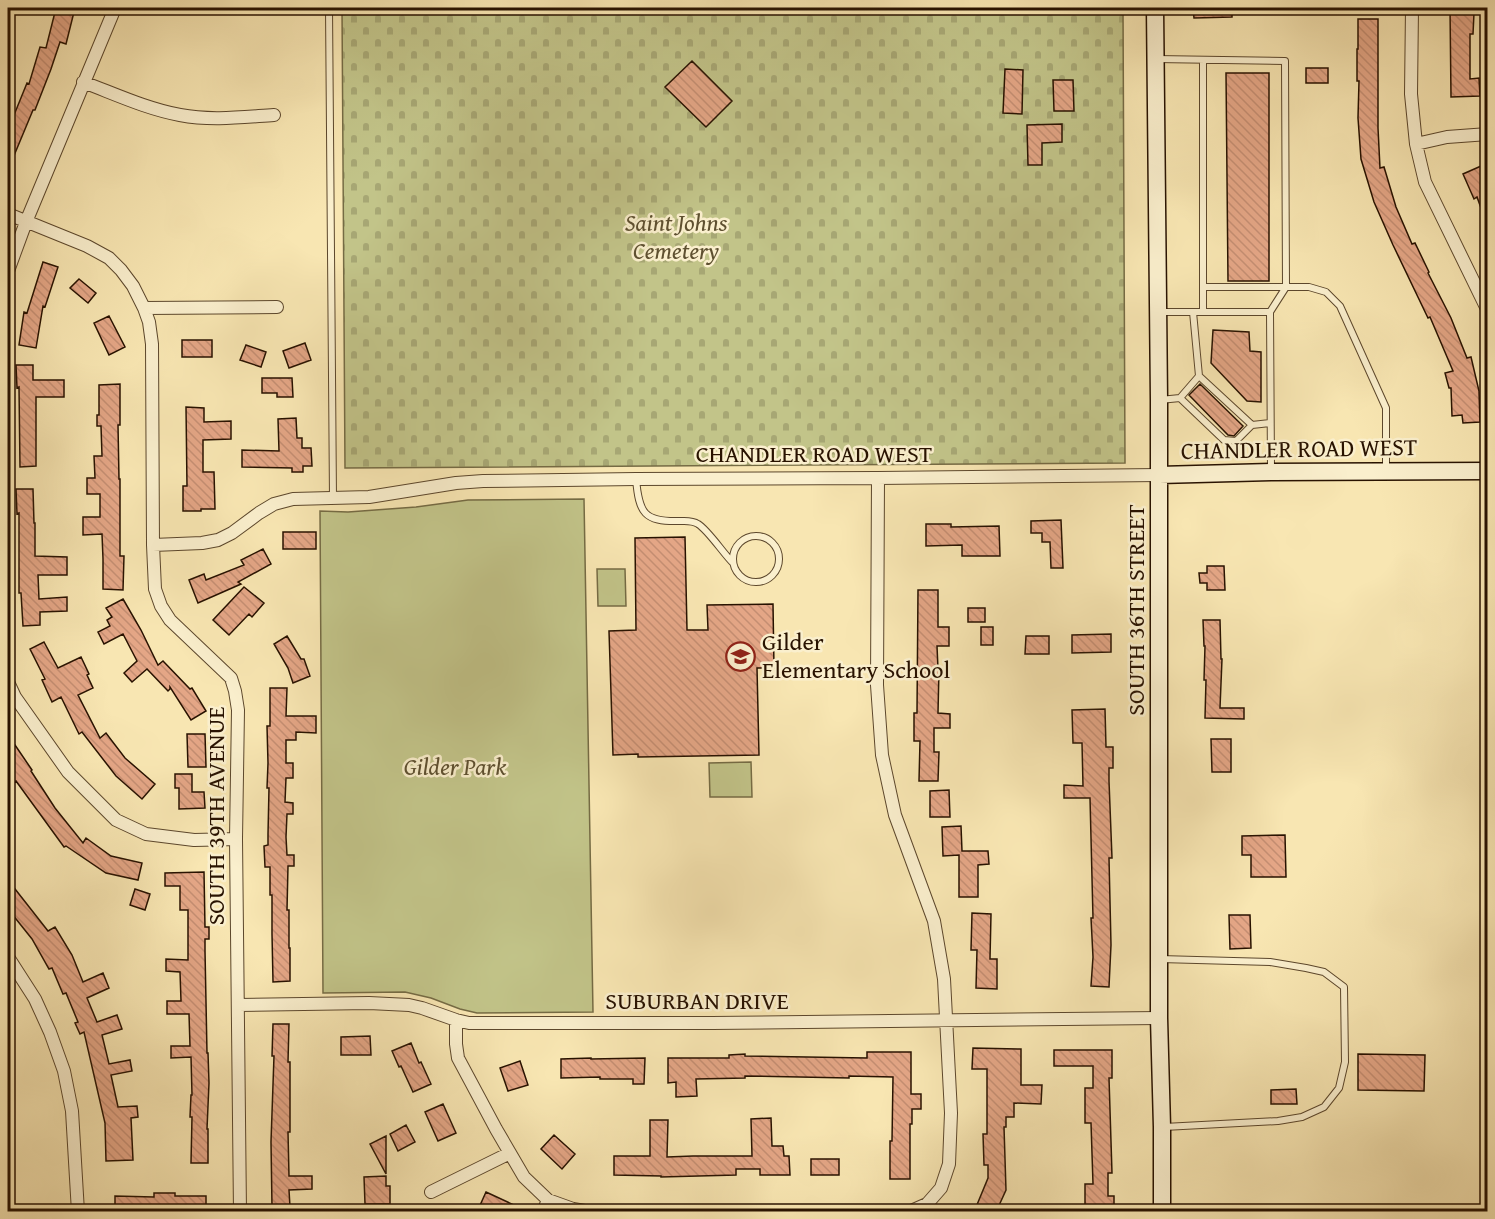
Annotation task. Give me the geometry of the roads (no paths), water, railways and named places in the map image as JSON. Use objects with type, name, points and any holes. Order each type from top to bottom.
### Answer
[{"type":"main road","name":"SOUTH 36TH STREET","points":[[1155,8],[1162,1212]]},
{"type":"main road","name":"CHANDLER ROAD WEST","points":[[1159,475],[1488,471]]},
{"type":"street","points":[[8,271],[115,8]]},
{"type":"street","points":[[1412,8],[1411,94],[1416,144],[1425,182],[1488,310]]},
{"type":"street","points":[[83,82],[181,116],[224,119],[274,115]]},
{"type":"street","points":[[1416,144],[1488,134]]},
{"type":"street","name":"SOUTH 39TH AVENUE","points":[[8,214],[87,246],[109,258],[133,286],[144,308],[149,322],[152,344],[155,589],[161,606],[170,620],[231,678],[235,691],[238,710],[236,839],[240,1212]]},
{"type":"street","points":[[144,308],[277,307]]},
{"type":"street","name":"CHANDLER ROAD WEST","points":[[153,545],[218,540],[274,504],[293,499],[369,497],[483,481],[1159,475]]},
{"type":"street","points":[[878,478],[877,685],[882,755],[895,815],[934,921],[944,978],[951,1113],[949,1164],[941,1188],[927,1204],[909,1212]]},
{"type":"street","points":[[8,682],[15,697],[68,772],[116,820],[146,834],[194,840],[236,839]]},
{"type":"street","points":[[8,957],[35,999],[64,1071],[72,1111],[78,1212]]},
{"type":"street","name":"SUBURBAN DRIVE","points":[[238,1005],[369,1003],[409,1005],[469,1023],[1160,1018]]},
{"type":"street","points":[[456,1020],[458,1058],[524,1177],[546,1206],[590,1212]]},
{"type":"street","points":[[431,1192],[510,1153]]},
{"type":"lane","points":[[329,8],[333,498]]},
{"type":"lane","points":[[1156,59],[1285,61],[1286,287],[1270,312],[1271,472]]},
{"type":"lane","points":[[1203,60],[1203,312]]},
{"type":"lane","points":[[1203,287],[1309,287],[1326,292],[1340,306],[1386,408],[1386,472]]},
{"type":"lane","points":[[1158,312],[1270,312]]},
{"type":"lane","points":[[1193,312],[1199,376],[1223,403],[1252,425]]},
{"type":"lane","points":[[1159,400],[1180,398],[1199,376]]},
{"type":"lane","points":[[1180,398],[1224,440],[1236,441],[1252,425],[1270,423]]},
{"type":"lane","points":[[1194,411],[1199,405]]},
{"type":"lane","points":[[1204,421],[1209,416]]},
{"type":"lane","points":[[1216,433],[1221,428]]},
{"type":"lane","points":[[636,479],[640,506],[647,515],[660,521],[689,520],[697,523],[732,563],[740,577],[747,581],[763,582],[770,578],[779,565],[779,556],[773,543],[767,539],[752,536],[745,538],[735,549],[732,563]]},
{"type":"lane","points":[[1160,959],[1270,962],[1324,972],[1344,987],[1345,1062],[1339,1088],[1324,1107],[1302,1117],[1278,1121],[1162,1128]]},
{"type":"place","name":"Gilder Elementary School","points":[[741,656]]},
{"type":"park label","name":"Saint Johns Cemetery","points":[[676,237]]},
{"type":"park label","name":"Gilder Park","points":[[455,767]]}]
